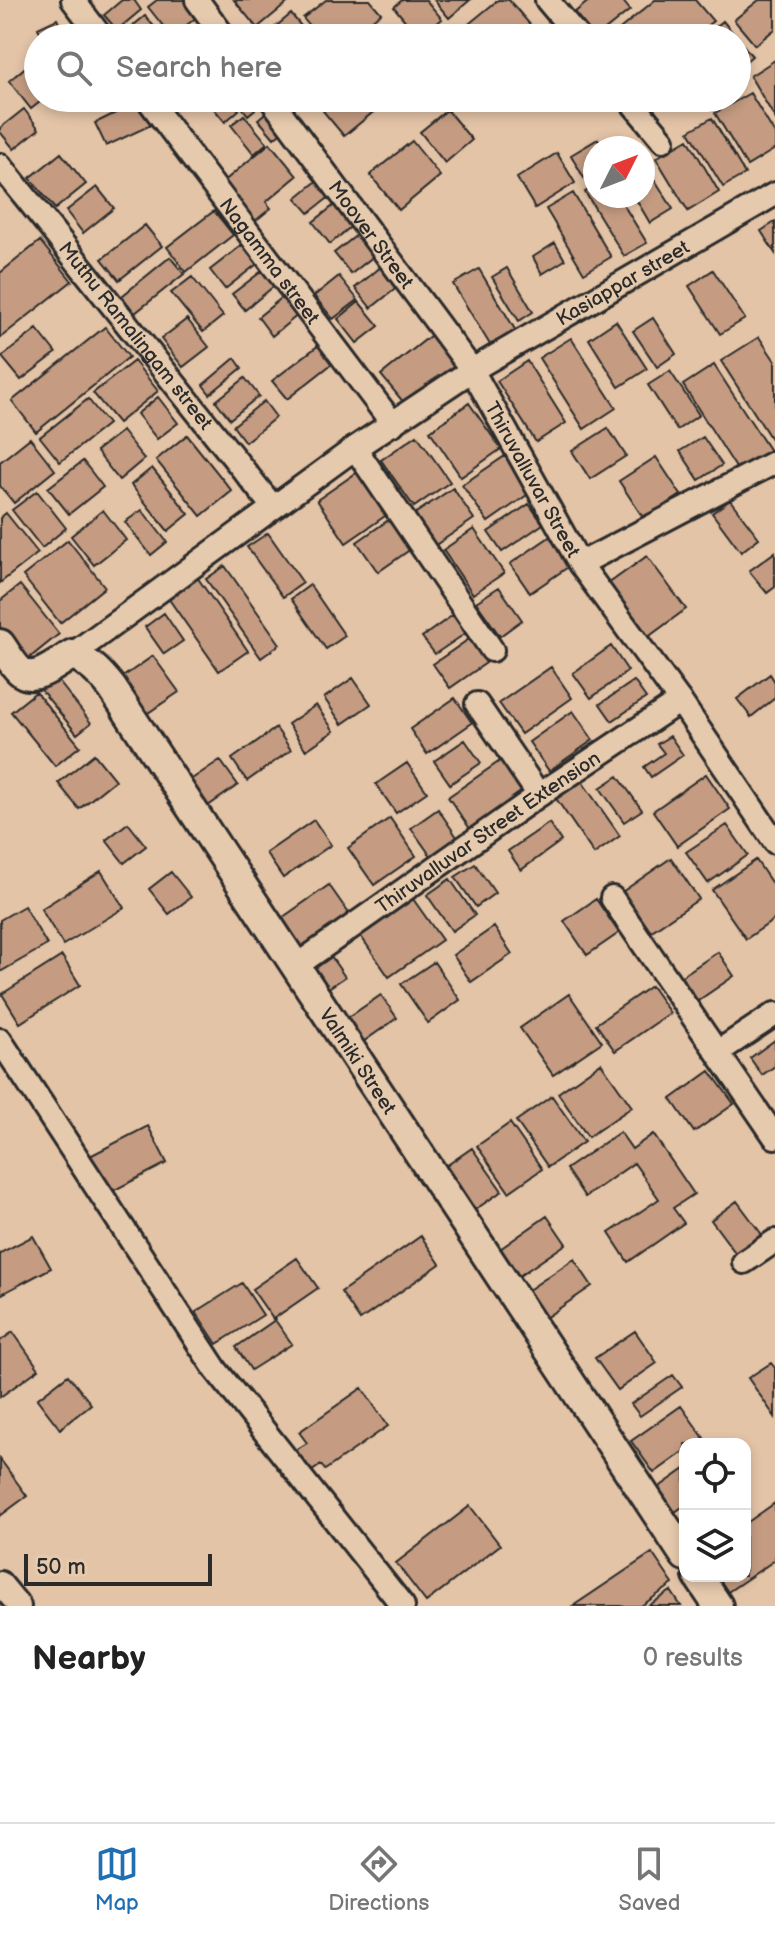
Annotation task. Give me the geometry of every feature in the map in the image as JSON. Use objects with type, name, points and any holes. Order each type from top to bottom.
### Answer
[{"type":"street","points":[[73,0],[91,24]]},
{"type":"street","points":[[197,0],[215,24]]},
{"type":"street","points":[[547,0],[567,24]]},
{"type":"street","name":"Nagamma street","points":[[158,112],[393,424]]},
{"type":"street","name":"Moover Street","points":[[280,112],[472,370]]},
{"type":"street","points":[[640,112],[663,140]]},
{"type":"street","name":"Muthu Ramalingam street","points":[[0,165],[273,507]]},
{"type":"street","name":"Kasiappar street","points":[[73,654],[355,448],[472,370],[775,194]]},
{"type":"street","name":"Thiruvalluvar Street","points":[[472,370],[580,564],[775,462]]},
{"type":"street","points":[[355,448],[492,650]]},
{"type":"street","points":[[580,564],[680,701],[775,842]]},
{"type":"street","points":[[0,644],[22,673],[30,676],[40,674],[73,654]]},
{"type":"street","name":"Valmiki Street","points":[[73,654],[99,671],[112,688],[679,1547]]},
{"type":"street","name":"Thiruvalluvar Street Extension","points":[[296,966],[539,795],[680,701]]},
{"type":"street","points":[[477,704],[539,795]]},
{"type":"street","points":[[612,898],[775,1137]]},
{"type":"street","points":[[718,1052],[775,1014]]},
{"type":"street","points":[[0,1040],[216,1370],[403,1606]]},
{"type":"street","points":[[744,1262],[775,1241]]},
{"type":"street","points":[[702,1582],[718,1606]]},
{"type":"street","points":[[0,1583],[19,1606]]},
{"type":"building","points":[[122,0],[134,0],[141,10],[124,24],[112,24],[104,15]]},
{"type":"building","points":[[157,0],[184,0],[198,16],[188,24],[162,24],[148,7]]},
{"type":"building","points":[[234,0],[291,0],[262,24],[254,24]]},
{"type":"building","points":[[326,0],[370,0],[381,13],[368,24],[308,24],[303,18]]},
{"type":"building","points":[[402,0],[426,0],[442,19],[436,24],[408,24],[394,7]]},
{"type":"building","points":[[434,0],[470,0],[449,18]]},
{"type":"building","points":[[498,0],[509,0],[530,24],[469,24]]},
{"type":"building","points":[[590,0],[622,0],[630,10],[612,24],[583,24],[574,13]]},
{"type":"building","points":[[655,0],[695,0],[713,21],[709,24],[626,24]]},
{"type":"building","points":[[759,0],[775,0],[775,29],[755,45],[751,40],[751,24],[737,24],[734,20]]},
{"type":"building","points":[[291,14],[299,24],[279,24]]},
{"type":"building","points":[[145,16],[152,24],[135,24]]},
{"type":"building","points":[[775,60],[775,118],[751,78]]},
{"type":"building","points":[[24,68],[24,100],[9,81]]},
{"type":"building","points":[[751,95],[775,134],[775,149],[747,166],[715,113],[751,112]]},
{"type":"building","points":[[24,109],[39,129],[14,149],[0,128]]},
{"type":"building","points":[[118,112],[145,112],[151,125],[106,146],[95,123]]},
{"type":"building","points":[[217,112],[237,112],[225,122]]},
{"type":"building","points":[[266,112],[273,112],[286,128],[274,138],[258,119]]},
{"type":"building","points":[[324,112],[373,112],[344,136]]},
{"type":"building","points":[[449,112],[472,140],[445,163],[420,132]]},
{"type":"building","points":[[244,115],[267,143],[254,154],[231,125]]},
{"type":"building","points":[[712,118],[745,174],[723,187],[689,131]]},
{"type":"building","points":[[688,139],[719,192],[688,211],[656,158]]},
{"type":"building","points":[[412,141],[440,176],[399,210],[370,175]]},
{"type":"building","points":[[270,143],[297,176],[266,202],[271,208],[254,222],[222,183]]},
{"type":"building","points":[[583,148],[583,176],[571,155]]},
{"type":"building","points":[[61,153],[86,184],[55,209],[30,178]]},
{"type":"building","points":[[557,153],[575,183],[535,208],[517,178]]},
{"type":"building","points":[[323,176],[336,192],[309,213],[296,198]]},
{"type":"building","points":[[655,180],[673,209],[650,223],[641,208],[655,208]]},
{"type":"building","points":[[97,187],[114,208],[83,233],[66,211]]},
{"type":"building","points":[[573,193],[611,257],[584,273],[546,209]]},
{"type":"building","points":[[337,203],[354,224],[330,244],[313,222]]},
{"type":"building","points":[[595,208],[625,208],[647,243],[624,256]]},
{"type":"building","points":[[214,211],[233,235],[186,272],[167,247]]},
{"type":"building","points":[[775,222],[775,253],[761,231]]},
{"type":"building","points":[[145,225],[162,246],[119,280],[102,259]]},
{"type":"building","points":[[362,231],[379,252],[351,274],[334,253]]},
{"type":"building","points":[[40,241],[72,281],[0,338],[0,273]]},
{"type":"building","points":[[555,243],[565,260],[542,274],[533,257]]},
{"type":"building","points":[[242,245],[257,264],[225,289],[210,270]]},
{"type":"building","points":[[170,257],[184,274],[135,313],[122,296]]},
{"type":"building","points":[[387,262],[404,282],[371,308],[355,288]]},
{"type":"building","points":[[507,268],[533,312],[519,321],[492,277]]},
{"type":"building","points":[[479,269],[517,333],[492,348],[453,284]]},
{"type":"building","points":[[713,270],[745,319],[720,334],[689,286]]},
{"type":"building","points":[[262,271],[274,286],[245,310],[232,294]]},
{"type":"building","points":[[339,276],[358,300],[333,319],[314,296]]},
{"type":"building","points":[[192,277],[223,316],[203,332],[171,293]]},
{"type":"building","points":[[284,296],[299,314],[272,336],[258,317]]},
{"type":"building","points":[[359,302],[379,326],[357,343],[338,319]]},
{"type":"building","points":[[653,318],[676,354],[657,367],[633,331]]},
{"type":"building","points":[[187,319],[209,347],[183,367],[161,339]]},
{"type":"building","points":[[616,321],[647,369],[619,387],[589,339]]},
{"type":"building","points":[[105,327],[129,357],[36,432],[12,401]]},
{"type":"building","points":[[37,329],[56,353],[21,380],[2,357]]},
{"type":"building","points":[[435,332],[462,366],[409,409],[381,375]]},
{"type":"building","points":[[759,337],[775,361],[775,445],[721,361]]},
{"type":"building","points":[[571,338],[616,408],[584,429],[539,358]]},
{"type":"building","points":[[319,345],[333,363],[287,399],[272,381]]},
{"type":"building","points":[[235,358],[242,368],[210,394],[203,385]]},
{"type":"building","points":[[134,361],[158,391],[118,423],[93,393]]},
{"type":"building","points":[[527,361],[566,423],[536,442],[497,381]]},
{"type":"building","points":[[714,365],[772,454],[740,474],[683,385]]},
{"type":"building","points":[[670,371],[699,415],[677,430],[648,385]]},
{"type":"building","points":[[245,378],[259,396],[230,419],[216,401]]},
{"type":"building","points":[[158,397],[178,423],[157,439],[137,414]]},
{"type":"building","points":[[88,399],[108,424],[60,462],[40,437]]},
{"type":"building","points":[[264,401],[276,417],[245,442],[233,426]]},
{"type":"building","points":[[469,403],[501,449],[461,477],[430,431]]},
{"type":"building","points":[[608,428],[626,456],[590,479],[572,451]]},
{"type":"building","points":[[122,431],[144,459],[119,480],[96,451]]},
{"type":"building","points":[[187,435],[232,491],[201,516],[156,460]]},
{"type":"building","points":[[417,435],[450,482],[414,507],[381,460]]},
{"type":"building","points":[[703,437],[722,465],[699,480],[680,451]]},
{"type":"building","points":[[30,438],[55,470],[14,503],[0,486],[0,462]]},
{"type":"building","points":[[505,456],[530,493],[488,522],[462,485]]},
{"type":"building","points":[[656,457],[681,495],[644,519],[619,481]]},
{"type":"building","points":[[83,461],[103,487],[69,514],[48,488]]},
{"type":"building","points":[[152,468],[189,514],[168,531],[131,485]]},
{"type":"building","points":[[359,471],[388,514],[346,543],[317,500]]},
{"type":"building","points":[[453,488],[474,519],[434,546],[413,515]]},
{"type":"building","points":[[37,491],[66,528],[42,548],[12,510]]},
{"type":"building","points":[[730,500],[759,538],[741,552],[712,513]]},
{"type":"building","points":[[529,504],[543,524],[502,552],[488,532]]},
{"type":"building","points":[[103,510],[126,540],[94,565],[71,536]]},
{"type":"building","points":[[142,510],[167,542],[151,555],[125,522]]},
{"type":"building","points":[[6,513],[38,553],[0,583],[0,518]]},
{"type":"building","points":[[390,519],[411,549],[378,572],[357,542]]},
{"type":"building","points":[[474,529],[504,573],[473,594],[443,550]]},
{"type":"building","points":[[268,533],[303,583],[283,597],[247,547]]},
{"type":"building","points":[[551,536],[571,565],[530,593],[510,564]]},
{"type":"building","points":[[68,540],[105,587],[60,623],[23,576]]},
{"type":"building","points":[[775,552],[775,587],[767,593],[749,571]]},
{"type":"building","points":[[647,556],[686,609],[640,643],[601,589]]},
{"type":"building","points":[[225,566],[280,644],[261,658],[206,579]]},
{"type":"building","points":[[195,574],[248,651],[219,671],[166,595]]},
{"type":"building","points":[[20,585],[59,634],[27,660],[0,627],[0,601]]},
{"type":"building","points":[[310,585],[345,636],[326,649],[291,599]]},
{"type":"building","points":[[499,587],[522,620],[500,636],[476,602]]},
{"type":"building","points":[[164,613],[183,641],[164,654],[145,627]]},
{"type":"building","points":[[453,615],[466,633],[435,654],[422,637]]},
{"type":"building","points":[[469,639],[486,663],[450,688],[433,664]]},
{"type":"building","points":[[611,646],[628,671],[591,698],[573,673]]},
{"type":"building","points":[[153,656],[179,692],[142,717],[117,681]]},
{"type":"building","points":[[551,667],[572,698],[521,734],[499,703]]},
{"type":"building","points":[[770,674],[775,682],[775,698],[751,717],[737,699]]},
{"type":"building","points":[[56,678],[91,723],[77,734],[41,690]]},
{"type":"building","points":[[353,678],[371,704],[342,724],[324,698]]},
{"type":"building","points":[[634,681],[646,698],[612,721],[600,704]]},
{"type":"building","points":[[36,692],[80,746],[55,766],[11,712]]},
{"type":"building","points":[[455,698],[472,723],[427,754],[410,729]]},
{"type":"building","points":[[316,705],[334,731],[306,750],[288,724]]},
{"type":"building","points":[[573,711],[593,740],[549,771],[529,742]]},
{"type":"building","points":[[276,728],[291,750],[247,781],[232,759]]},
{"type":"building","points":[[670,736],[683,755],[651,777],[644,767],[664,753],[657,744]]},
{"type":"building","points":[[465,740],[481,763],[450,784],[434,761]]},
{"type":"building","points":[[94,754],[115,780],[79,809],[58,783]]},
{"type":"building","points":[[503,759],[528,795],[473,833],[448,797]]},
{"type":"building","points":[[220,760],[238,785],[198,813],[180,787]]},
{"type":"building","points":[[407,763],[427,792],[396,813],[376,784]]},
{"type":"building","points":[[706,774],[730,809],[677,846],[653,811]]},
{"type":"building","points":[[618,776],[642,810],[624,822],[600,788]]},
{"type":"building","points":[[581,780],[620,836],[594,854],[555,797]]},
{"type":"building","points":[[438,809],[461,843],[435,862],[411,828]]},
{"type":"building","points":[[390,818],[416,856],[374,885],[348,848]]},
{"type":"building","points":[[314,820],[331,845],[283,878],[266,853]]},
{"type":"building","points":[[128,823],[146,846],[124,863],[106,840]]},
{"type":"building","points":[[549,823],[561,841],[521,870],[508,851]]},
{"type":"building","points":[[727,825],[748,855],[708,883],[686,852]]},
{"type":"building","points":[[671,858],[699,899],[650,932],[622,892]]},
{"type":"building","points":[[756,860],[775,888],[775,919],[746,939],[712,890]]},
{"type":"building","points":[[475,864],[495,893],[476,907],[455,877]]},
{"type":"building","points":[[101,871],[124,908],[63,945],[41,909]]},
{"type":"building","points":[[171,872],[191,897],[169,914],[149,889]]},
{"type":"building","points":[[450,879],[475,915],[452,931],[427,895]]},
{"type":"building","points":[[329,885],[350,915],[299,950],[279,920]]},
{"type":"building","points":[[413,899],[442,940],[389,977],[360,935]]},
{"type":"building","points":[[596,899],[619,933],[587,955],[564,921]]},
{"type":"building","points":[[24,906],[47,945],[0,972],[0,920]]},
{"type":"building","points":[[494,927],[512,954],[471,982],[453,955]]},
{"type":"building","points":[[718,952],[734,976],[696,1002],[679,978]]},
{"type":"building","points":[[329,954],[345,977],[318,995],[302,973]]},
{"type":"building","points":[[62,956],[80,985],[20,1023],[2,994]]},
{"type":"building","points":[[434,962],[460,1000],[428,1023],[401,984]]},
{"type":"building","points":[[651,986],[670,1013],[615,1051],[596,1024]]},
{"type":"building","points":[[569,994],[602,1042],[553,1075],[520,1028]]},
{"type":"building","points":[[381,995],[397,1018],[360,1044],[343,1021]]},
{"type":"building","points":[[775,1040],[775,1066],[762,1075],[750,1058]]},
{"type":"building","points":[[601,1063],[632,1107],[588,1137],[558,1093]]},
{"type":"building","points":[[710,1071],[734,1104],[694,1132],[671,1099]]},
{"type":"building","points":[[552,1096],[584,1142],[548,1167],[516,1121]]},
{"type":"building","points":[[510,1123],[542,1169],[509,1192],[477,1146]]},
{"type":"building","points":[[148,1126],[167,1163],[107,1194],[88,1157]]},
{"type":"building","points":[[620,1132],[632,1149],[653,1134],[694,1194],[673,1208],[684,1223],[628,1262],[609,1233],[659,1199],[634,1163],[585,1197],[566,1169]]},
{"type":"building","points":[[472,1148],[502,1191],[466,1216],[436,1173]]},
{"type":"building","points":[[737,1201],[763,1236],[737,1255],[711,1220]]},
{"type":"building","points":[[547,1216],[566,1244],[519,1276],[500,1249]]},
{"type":"building","points":[[33,1236],[51,1268],[0,1295],[0,1253]]},
{"type":"building","points":[[421,1236],[440,1264],[360,1320],[341,1292]]},
{"type":"building","points":[[297,1258],[318,1288],[273,1319],[252,1289]]},
{"type":"building","points":[[574,1259],[592,1286],[545,1318],[527,1291]]},
{"type":"building","points":[[242,1283],[263,1315],[217,1344],[196,1312]]},
{"type":"building","points":[[275,1320],[292,1344],[251,1370],[236,1347]]},
{"type":"building","points":[[635,1331],[657,1363],[618,1390],[595,1358]]},
{"type":"building","points":[[13,1332],[39,1369],[0,1397],[0,1341]]},
{"type":"building","points":[[771,1363],[775,1368],[775,1417],[748,1378]]},
{"type":"building","points":[[68,1375],[91,1404],[60,1429],[37,1399]]},
{"type":"building","points":[[673,1375],[682,1387],[640,1416],[631,1404]]},
{"type":"building","points":[[362,1388],[388,1426],[325,1470],[321,1465],[309,1473],[294,1451],[307,1443],[299,1432]]},
{"type":"building","points":[[681,1406],[704,1438],[679,1438],[679,1455],[654,1473],[631,1441]]},
{"type":"building","points":[[0,1459],[27,1496],[0,1516]]},
{"type":"building","points":[[679,1473],[679,1509],[675,1512],[658,1488]]},
{"type":"building","points":[[775,1503],[775,1560],[751,1576],[751,1520]]},
{"type":"building","points":[[470,1506],[500,1545],[426,1602],[396,1563]]},
{"type":"building","points":[[652,1553],[673,1584],[641,1606],[573,1606]]},
{"type":"building","points":[[712,1582],[743,1582],[722,1596]]},
{"type":"building","points":[[671,1591],[681,1606],[648,1606]]}]
